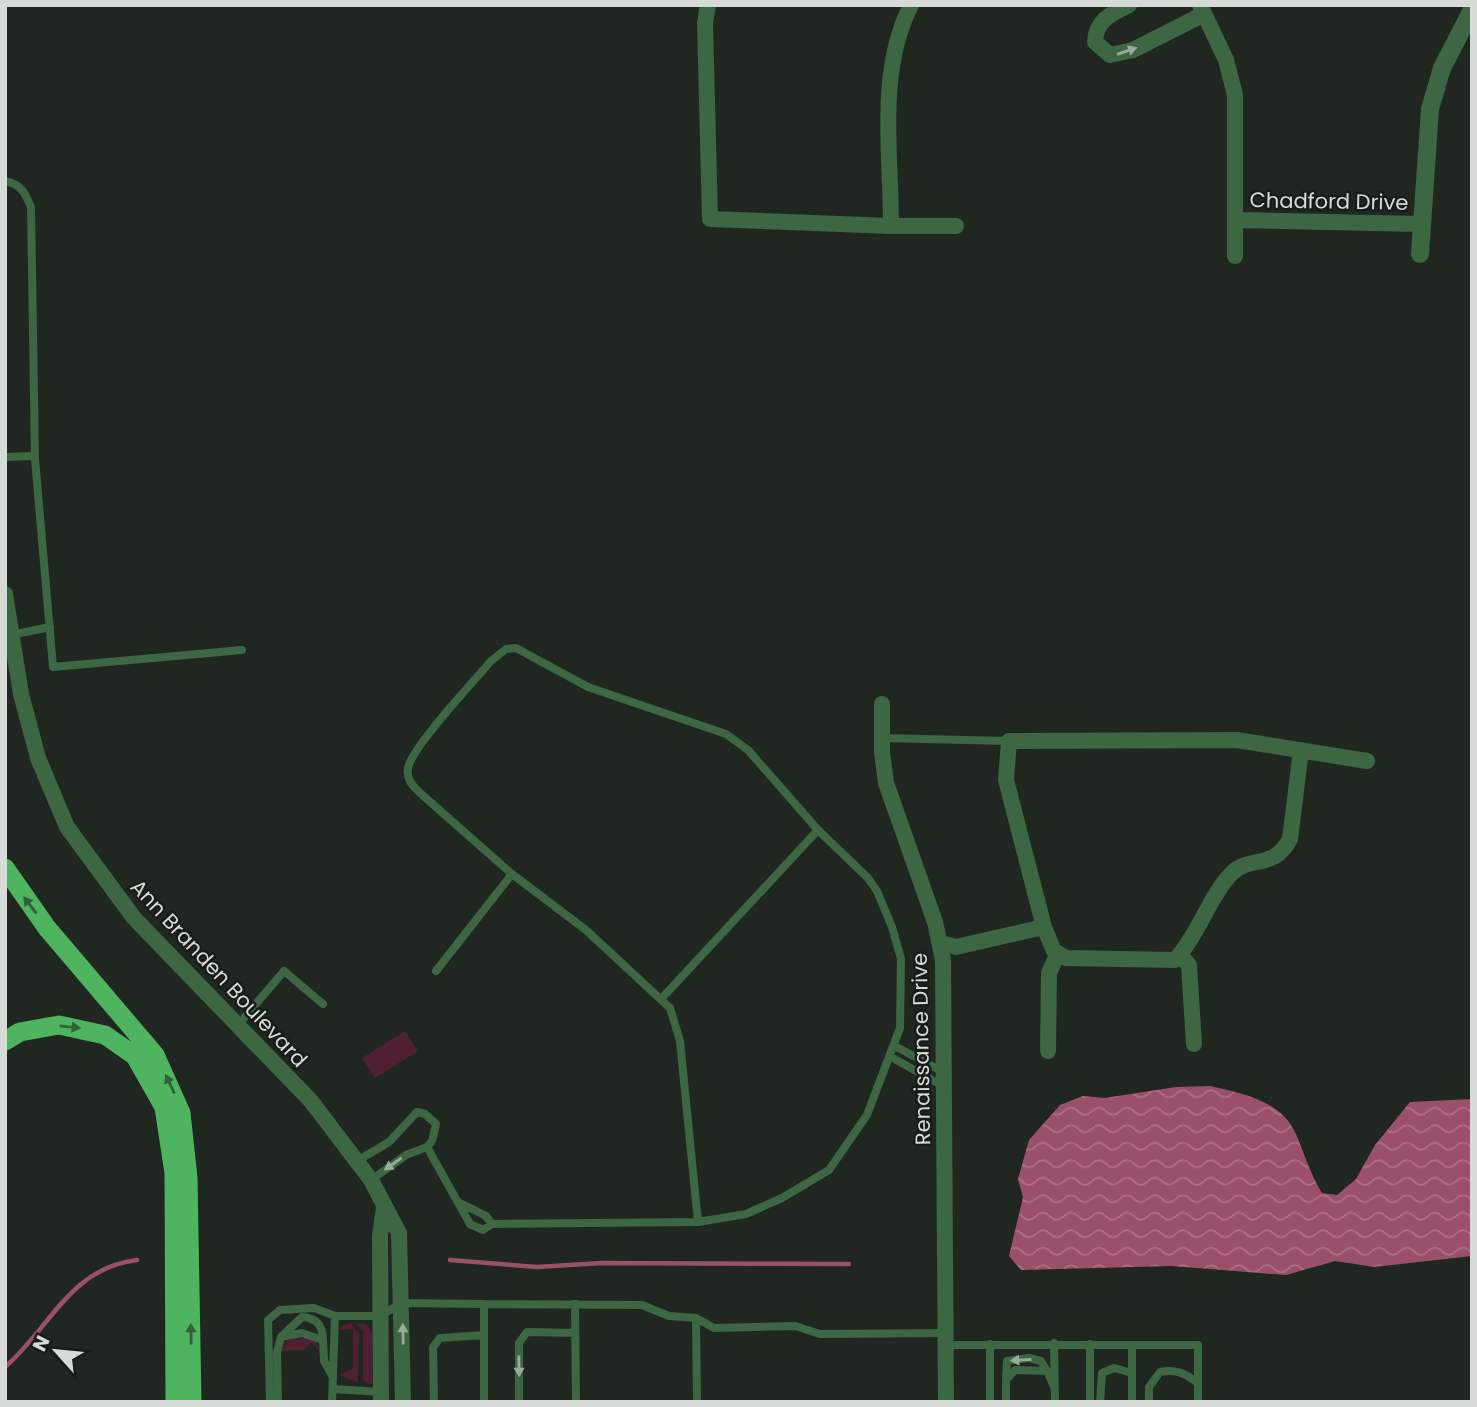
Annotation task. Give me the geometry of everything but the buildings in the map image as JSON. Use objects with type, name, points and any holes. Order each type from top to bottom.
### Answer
[{"type":"highway","points":[[5,868],[47,928],[155,1055],[181,1112],[188,1178],[192,1402]]},
{"type":"highway","points":[[5,1041],[20,1032],[59,1025],[104,1034],[135,1056],[164,1107],[174,1173],[175,1402]]},
{"type":"street","points":[[708,5],[705,62],[710,219],[956,226]]},
{"type":"street","points":[[891,226],[888,84],[903,21],[911,5]]},
{"type":"street","points":[[1129,5],[1100,22],[1095,42],[1104,52],[1117,55],[1133,50],[1202,9],[1226,60],[1235,95],[1235,256]]},
{"type":"street","points":[[1420,254],[1430,109],[1442,68],[1471,7]]},
{"type":"street","name":"Chadford Drive","points":[[1236,220],[1421,224]]},
{"type":"street","name":"Ann Branden Boulevard","points":[[5,594],[21,694],[38,758],[67,827],[134,918],[311,1101],[371,1180],[399,1233],[403,1402]]},
{"type":"street","name":"Renaissance Drive","points":[[882,705],[886,783],[941,943],[946,1402]]},
{"type":"street","points":[[1301,750],[1290,839],[1283,852],[1231,873],[1175,960],[1066,958],[1058,953],[1047,939],[1006,780],[1009,741],[1237,740],[1301,750],[1367,761]]},
{"type":"street","points":[[941,943],[956,947],[1044,927]]},
{"type":"street","points":[[1048,1051],[1049,973],[1058,953]]},
{"type":"street","points":[[1180,955],[1189,965],[1194,1044]]},
{"type":"street","points":[[381,1397],[380,1236],[384,1207]]},
{"type":"lane","points":[[5,181],[16,183],[25,193],[31,207],[35,456],[53,667],[242,650]]},
{"type":"lane","points":[[5,457],[35,456]]},
{"type":"lane","points":[[11,635],[50,627]]},
{"type":"lane","points":[[427,1147],[470,1224],[483,1230],[492,1224],[698,1222],[746,1214],[782,1198],[829,1170],[867,1115],[891,1058],[900,1028],[901,959],[892,927],[877,891],[868,878],[818,830],[748,750],[726,734],[608,696],[523,650],[510,647],[491,661],[418,749],[407,772],[411,783],[419,792],[512,874],[572,918],[670,1008],[680,1041],[698,1222]]},
{"type":"lane","points":[[882,738],[1009,741]]},
{"type":"lane","points":[[662,998],[818,830]]},
{"type":"lane","points":[[436,971],[512,874]]},
{"type":"lane","points":[[238,1025],[284,971],[323,1004]]},
{"type":"lane","points":[[895,1045],[943,1079]]},
{"type":"lane","points":[[891,1058],[943,1079]]},
{"type":"lane","points":[[357,1161],[389,1142],[417,1112],[425,1114],[436,1124],[432,1141],[427,1147],[406,1155],[371,1180]]},
{"type":"lane","points":[[460,1203],[486,1216],[492,1224]]},
{"type":"lane","points":[[270,1402],[268,1320],[281,1310],[314,1308],[335,1315],[380,1316],[402,1303],[642,1305],[669,1316],[696,1318],[714,1328],[795,1326],[820,1334],[946,1339],[990,1344],[1198,1345],[1198,1402]]},
{"type":"lane","points":[[484,1304],[484,1402]]},
{"type":"lane","points":[[575,1304],[576,1402]]},
{"type":"lane","points":[[332,1402],[335,1315]]},
{"type":"lane","points":[[278,1402],[277,1352],[281,1337],[302,1317],[311,1317],[323,1329],[324,1361],[333,1377]]},
{"type":"lane","points":[[696,1318],[698,1402]]},
{"type":"lane","points":[[519,1402],[519,1343],[527,1332],[575,1333]]},
{"type":"lane","points":[[281,1337],[302,1333],[323,1340]]},
{"type":"lane","points":[[435,1402],[433,1348],[440,1338],[484,1335]]},
{"type":"lane","points":[[1054,1343],[1055,1402]]},
{"type":"lane","points":[[990,1344],[990,1402]]},
{"type":"lane","points":[[1090,1344],[1090,1402]]},
{"type":"lane","points":[[1132,1345],[1132,1402]]},
{"type":"lane","points":[[1100,1402],[1102,1373],[1114,1368],[1132,1373]]},
{"type":"lane","points":[[1006,1402],[1006,1380],[1014,1370],[1047,1371],[1055,1389]]},
{"type":"lane","points":[[1149,1402],[1149,1387],[1160,1372],[1182,1372],[1198,1383]]},
{"type":"lane","points":[[333,1389],[381,1397]]},
{"type":"shaded area","points":[[405,1031],[418,1051],[375,1078],[362,1058]]},
{"type":"shaded area","points":[[351,1323],[359,1335],[358,1382],[339,1375],[353,1368],[353,1329],[339,1330],[342,1325]]},
{"type":"shaded area","points":[[356,1323],[366,1324],[372,1333],[372,1384],[363,1379],[363,1332]]},
{"type":"shaded area","points":[[305,1338],[316,1341],[320,1351],[311,1343],[304,1350],[281,1351],[288,1340]]},
{"type":"water","points":[[1210,1086],[1258,1100],[1280,1112],[1295,1132],[1322,1193],[1337,1195],[1356,1179],[1375,1145],[1410,1102],[1472,1099],[1472,1256],[1374,1267],[1335,1261],[1286,1275],[1171,1266],[1021,1270],[1009,1256],[1023,1197],[1018,1179],[1029,1140],[1060,1105],[1083,1096],[1105,1098],[1176,1087]]},
{"type":"waterway","points":[[5,1367],[78,1287],[95,1274],[114,1265],[137,1260]]},
{"type":"waterway","points":[[450,1260],[537,1267],[602,1263],[849,1264]]}]
